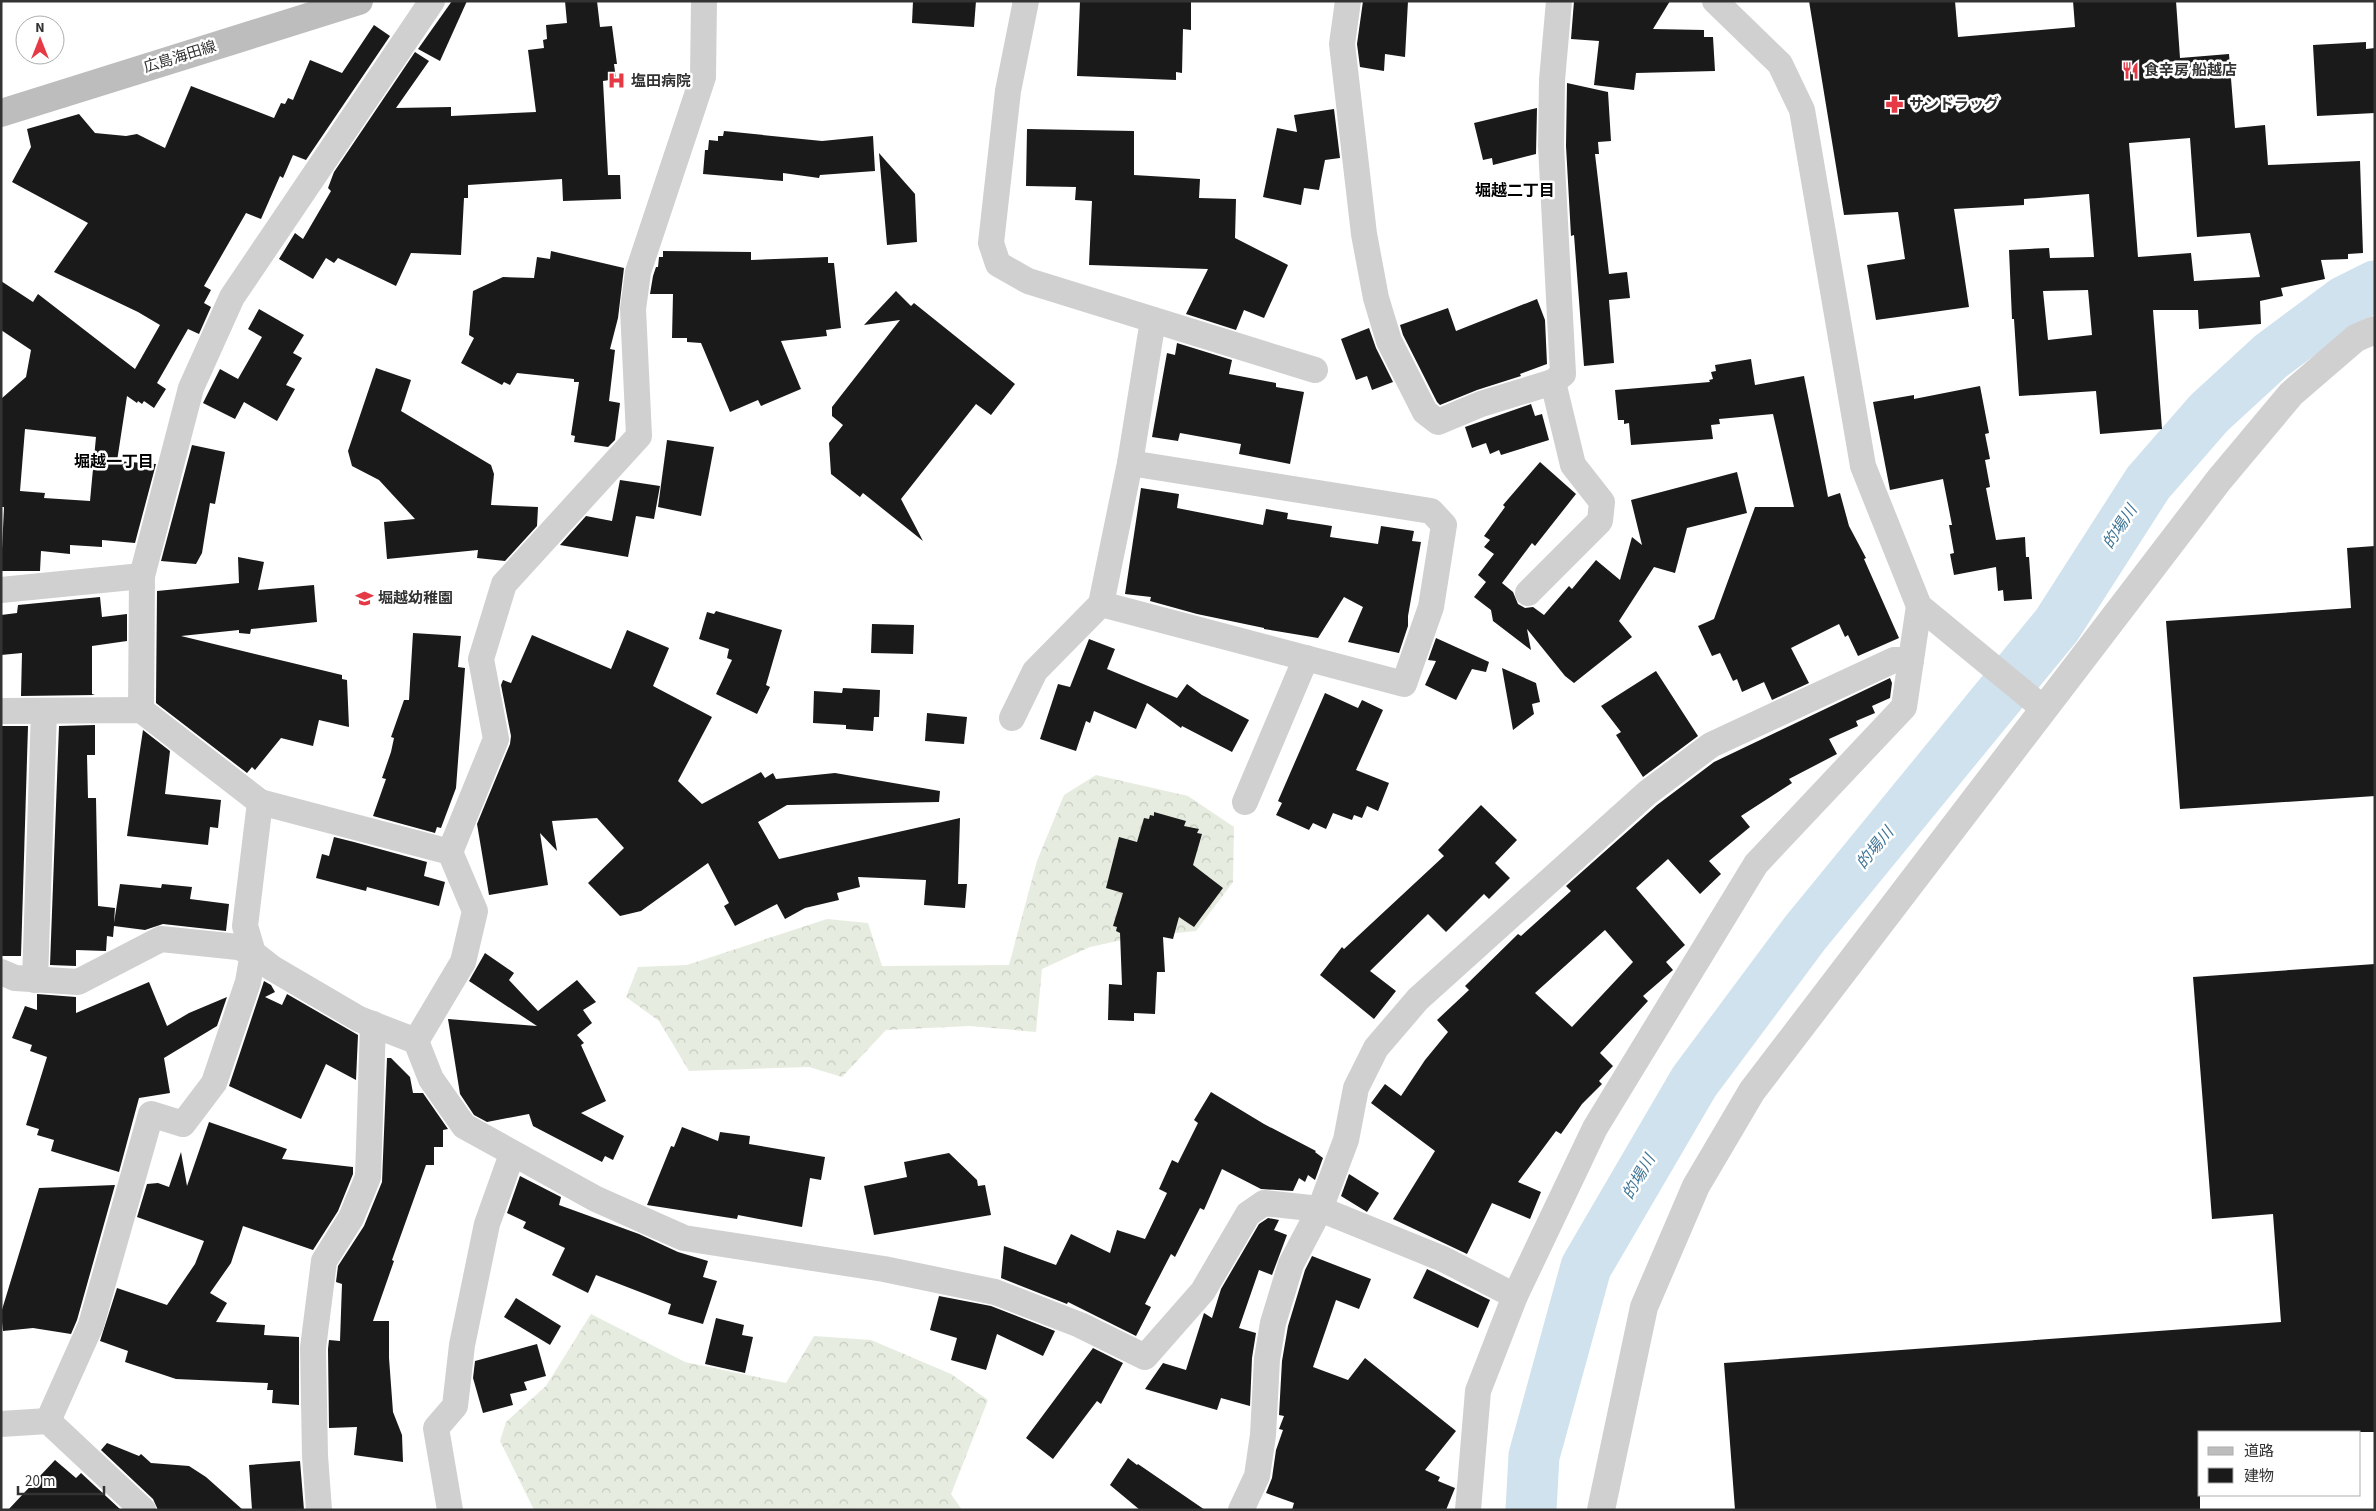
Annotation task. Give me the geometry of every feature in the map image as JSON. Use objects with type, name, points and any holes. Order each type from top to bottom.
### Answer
[{"type":"main road","name":"広島海田線","points":[[1,113],[359,1]]},
{"type":"street","points":[[141,710],[142,576],[191,388],[232,297],[432,1]]},
{"type":"street","points":[[416,1041],[463,962],[475,911],[450,852],[496,739],[481,659],[504,584],[639,436],[633,308],[638,272],[702,77],[704,1]]},
{"type":"street","points":[[1026,1],[1008,91],[991,242],[998,264],[1028,281],[1315,370]]},
{"type":"street","points":[[1348,1],[1342,44],[1369,261],[1376,298],[1389,340],[1424,412],[1438,422],[1481,404],[1553,382],[1563,374],[1551,146],[1552,80],[1558,1]]},
{"type":"street","points":[[1715,1],[1780,64],[1802,110],[1863,466],[1919,606],[2044,709]]},
{"type":"street","points":[[1012,718],[1035,671],[1101,604],[1130,463],[1153,320]]},
{"type":"street","points":[[1601,1510],[1644,1307],[1696,1186],[1752,1091],[2219,480],[2291,394],[2356,338],[2375,330]]},
{"type":"street","points":[[1528,593],[1600,521],[1602,502],[1573,465],[1553,382]]},
{"type":"street","points":[[1101,604],[1404,684],[1430,607],[1444,526],[1431,511],[1130,463]]},
{"type":"street","points":[[1,590],[142,576]]},
{"type":"street","points":[[1468,1510],[1478,1390],[1515,1296],[1595,1128],[1756,864],[1904,707],[1919,606]]},
{"type":"street","points":[[1246,802],[1306,658]]},
{"type":"street","points":[[1241,1510],[1256,1476],[1263,1436],[1267,1360],[1273,1323],[1291,1264],[1320,1209],[1346,1140],[1356,1088],[1376,1048],[1418,999],[1647,793],[1711,745],[1894,660],[1911,660]]},
{"type":"street","points":[[1,711],[141,710],[260,802],[450,852]]},
{"type":"street","points":[[35,980],[44,711]]},
{"type":"street","points":[[48,1421],[92,1325],[151,1114],[183,1124],[214,1083],[248,982],[253,953],[245,926],[260,802]]},
{"type":"street","points":[[1,972],[15,978],[78,982],[161,939],[238,947],[253,953],[272,968],[359,1019],[416,1041],[431,1079],[464,1126],[596,1199],[684,1238],[884,1269],[995,1292],[1080,1325],[1145,1357],[1203,1291],[1248,1214],[1264,1203],[1320,1209],[1443,1259],[1515,1296]]},
{"type":"street","points":[[319,1510],[315,1456],[313,1348],[324,1261],[351,1218],[368,1177],[373,1024]]},
{"type":"street","points":[[450,1510],[436,1428],[455,1406],[462,1345],[487,1224],[512,1154]]},
{"type":"street","points":[[1,1424],[48,1421],[143,1510]]},
{"type":"green space","points":[[1096,775],[1188,796],[1234,827],[1233,882],[1196,931],[1136,937],[1090,947],[1042,969],[1036,1032],[970,1026],[886,1030],[842,1077],[809,1067],[689,1071],[659,1021],[626,997],[638,967],[687,965],[827,919],[868,923],[882,966],[1009,965],[1037,861],[1064,795]]},
{"type":"green space","points":[[591,1314],[685,1362],[786,1383],[814,1336],[871,1340],[951,1374],[988,1400],[951,1494],[962,1510],[534,1510],[500,1441],[506,1422],[546,1386]]},
{"type":"building","points":[[452,1],[467,1],[440,61],[418,49]]},
{"type":"building","points":[[565,1],[597,1],[600,27],[612,26],[617,64],[614,64],[616,79],[603,81],[608,175],[620,175],[621,199],[563,201],[562,179],[468,185],[468,198],[464,198],[461,255],[411,253],[396,286],[338,258],[334,263],[326,258],[313,279],[279,259],[295,233],[303,239],[331,191],[328,188],[334,172],[415,52],[429,61],[396,108],[451,107],[451,116],[536,112],[528,50],[544,48],[543,40],[547,39],[546,25],[567,23]]},
{"type":"building","points":[[913,1],[976,1],[974,27],[912,23]]},
{"type":"building","points":[[1080,1],[1191,1],[1191,30],[1183,29],[1182,73],[1176,72],[1176,80],[1077,76]]},
{"type":"building","points":[[1363,1],[1408,1],[1405,57],[1385,54],[1384,71],[1360,67],[1357,44]]},
{"type":"building","points":[[1574,1],[1670,1],[1653,29],[1704,30],[1704,37],[1713,37],[1715,71],[1636,73],[1634,90],[1594,85],[1599,41],[1571,39]]},
{"type":"building","points":[[1809,1],[1955,1],[1958,37],[2075,27],[2073,1],[2176,1],[2180,58],[2229,54],[2235,128],[2265,125],[2268,165],[2360,161],[2363,253],[2348,254],[2348,259],[2321,260],[2325,279],[2281,288],[2283,296],[2260,301],[2261,324],[2199,329],[2198,310],[2153,310],[2162,429],[2100,434],[2096,391],[2019,396],[2014,319],[2012,319],[2009,250],[2049,248],[2050,258],[2094,257],[2089,194],[2024,199],[2024,205],[1954,209],[1969,307],[1876,320],[1867,265],[1905,259],[1898,212],[1844,215]],"holes":[[[2190,138],[2197,237],[2250,233],[2260,277],[2194,281],[2191,253],[2138,257],[2129,143]],[[2088,290],[2092,335],[2048,340],[2043,291]]]},
{"type":"building","points":[[374,25],[390,36],[306,160],[293,155],[283,178],[280,176],[261,219],[246,213],[204,286],[211,290],[204,303],[211,307],[199,334],[188,329],[157,383],[166,389],[154,408],[144,401],[142,404],[138,401],[137,403],[127,396],[117,461],[156,464],[135,543],[102,540],[102,547],[70,545],[70,554],[41,551],[40,571],[1,571],[4,507],[1,507],[1,399],[26,377],[31,350],[1,330],[1,281],[33,302],[38,294],[135,369],[160,325],[138,312],[54,272],[88,223],[12,182],[31,147],[27,129],[79,114],[95,133],[126,136],[137,134],[165,148],[191,86],[274,118],[281,103],[285,104],[288,98],[293,100],[310,60],[342,73]],"holes":[[[25,429],[96,437],[90,501],[44,498],[45,493],[20,491]]]},
{"type":"building","points":[[2366,42],[2366,49],[2375,48],[2375,113],[2317,116],[2313,45]]},
{"type":"building","points":[[1567,83],[1608,92],[1611,141],[1598,142],[1599,154],[1595,154],[1609,274],[1627,272],[1630,298],[1609,300],[1614,363],[1584,366],[1574,235],[1571,236],[1566,146]]},
{"type":"building","points":[[1537,108],[1536,154],[1493,165],[1492,158],[1483,160],[1474,123]]},
{"type":"building","points":[[1334,109],[1340,158],[1325,160],[1319,190],[1304,188],[1301,205],[1263,197],[1277,128],[1297,132],[1294,115]]},
{"type":"building","points":[[1027,129],[1134,131],[1134,175],[1200,179],[1199,198],[1236,199],[1235,238],[1288,265],[1264,318],[1244,310],[1236,330],[1186,314],[1208,269],[1089,265],[1092,201],[1075,200],[1076,187],[1026,186]]},
{"type":"building","points":[[724,131],[822,141],[873,136],[875,171],[820,175],[819,178],[783,173],[783,181],[703,174],[705,150],[708,150],[709,140],[718,141],[718,136],[723,136]]},
{"type":"building","points":[[879,153],[915,194],[917,242],[887,245]]},
{"type":"building","points":[[551,251],[624,268],[618,318],[610,349],[615,350],[609,401],[620,403],[615,440],[608,447],[574,442],[575,436],[571,435],[579,382],[574,382],[574,379],[517,373],[510,385],[504,382],[502,385],[461,363],[474,338],[469,335],[473,291],[503,277],[534,278],[537,257],[550,259]]},
{"type":"building","points":[[663,251],[751,252],[751,260],[828,257],[828,263],[834,263],[841,328],[826,330],[827,336],[781,341],[801,389],[761,406],[758,400],[730,412],[701,343],[687,342],[687,338],[672,338],[673,294],[650,294],[653,276],[656,267],[658,267],[659,257],[663,257]]},
{"type":"building","points":[[896,291],[911,306],[914,303],[1015,384],[991,415],[976,404],[901,499],[923,541],[863,493],[860,497],[831,474],[829,443],[843,425],[832,416],[832,407],[900,320],[864,325]]},
{"type":"building","points":[[1537,299],[1545,320],[1547,364],[1520,374],[1521,376],[1477,390],[1440,405],[1403,335],[1400,325],[1448,308],[1456,331]]},
{"type":"building","points":[[259,309],[304,335],[293,353],[302,358],[286,385],[295,389],[277,421],[244,402],[235,419],[203,403],[220,369],[238,379],[262,337],[248,329]]},
{"type":"building","points":[[1369,328],[1376,348],[1393,382],[1372,390],[1367,376],[1356,380],[1341,339]]},
{"type":"building","points":[[1177,343],[1232,360],[1229,374],[1276,383],[1276,387],[1304,392],[1290,464],[1239,454],[1241,444],[1180,433],[1178,441],[1152,437],[1167,353],[1175,355]]},
{"type":"building","points":[[1751,359],[1755,385],[1804,376],[1828,497],[1840,493],[1849,526],[1866,558],[1864,559],[1899,638],[1858,656],[1848,635],[1845,637],[1839,624],[1791,648],[1809,683],[1772,700],[1764,682],[1742,692],[1737,679],[1733,681],[1720,653],[1712,656],[1698,626],[1714,619],[1755,507],[1794,507],[1773,414],[1719,419],[1720,424],[1711,425],[1713,439],[1631,445],[1629,423],[1624,424],[1624,420],[1618,420],[1615,390],[1710,382],[1709,380],[1713,379],[1711,372],[1716,371],[1715,365]]},
{"type":"building","points":[[376,368],[411,380],[401,411],[491,465],[494,474],[491,505],[538,507],[537,526],[505,561],[477,558],[478,550],[387,559],[384,522],[415,519],[379,480],[352,466],[348,451]]},
{"type":"building","points":[[1980,386],[1989,433],[1985,434],[1990,459],[1985,460],[1990,487],[1986,488],[1996,540],[2025,537],[2026,557],[2029,557],[2032,599],[2004,601],[2003,590],[1998,591],[1996,567],[1954,575],[1950,554],[1954,553],[1949,525],[1952,525],[1943,479],[1890,490],[1873,402],[1914,395],[1914,399]]},
{"type":"building","points":[[1531,404],[1535,416],[1542,414],[1549,440],[1501,455],[1499,450],[1490,454],[1486,443],[1472,448],[1465,427]]},
{"type":"building","points":[[667,440],[714,447],[701,516],[658,507]]},
{"type":"building","points":[[192,445],[225,452],[215,504],[210,503],[202,553],[196,564],[161,561]]},
{"type":"building","points":[[1540,462],[1576,494],[1535,546],[1532,543],[1502,583],[1513,592],[1518,604],[1525,608],[1533,607],[1544,615],[1569,586],[1572,589],[1596,560],[1620,580],[1632,537],[1642,545],[1631,500],[1737,472],[1747,513],[1687,528],[1675,573],[1654,567],[1619,621],[1632,637],[1574,683],[1565,676],[1527,629],[1531,650],[1493,621],[1491,610],[1474,597],[1486,582],[1478,575],[1494,554],[1484,547],[1490,540],[1484,536],[1505,507],[1503,505]]},
{"type":"building","points":[[620,480],[660,486],[654,519],[636,516],[628,557],[560,545],[586,516],[612,521]]},
{"type":"building","points":[[1141,488],[1179,494],[1177,508],[1263,525],[1266,509],[1288,513],[1287,519],[1332,526],[1330,537],[1378,544],[1381,526],[1414,531],[1412,541],[1421,542],[1408,616],[1408,626],[1399,653],[1348,642],[1363,607],[1344,597],[1318,638],[1264,629],[1197,614],[1150,601],[1151,597],[1125,594]]},
{"type":"building","points":[[2375,546],[2375,796],[2180,809],[2166,621],[2351,608],[2347,548]]},
{"type":"building","points":[[238,557],[264,562],[258,590],[314,585],[317,622],[251,629],[250,634],[239,633],[239,630],[181,636],[342,675],[342,679],[347,680],[349,727],[319,720],[313,746],[281,738],[255,770],[252,767],[247,773],[156,703],[157,591],[239,583]]},
{"type":"building","points":[[100,597],[102,617],[127,614],[127,641],[92,646],[92,694],[95,695],[21,696],[22,653],[1,655],[1,615],[17,613],[18,605]]},
{"type":"building","points":[[716,611],[782,630],[766,685],[770,687],[757,714],[716,694],[732,660],[727,658],[729,649],[699,639],[707,612],[714,614]]},
{"type":"building","points":[[872,624],[914,625],[913,654],[871,653]]},
{"type":"building","points":[[627,630],[669,648],[653,686],[712,717],[678,781],[702,804],[761,772],[765,778],[773,773],[776,779],[835,773],[940,791],[939,802],[787,805],[758,822],[779,859],[960,818],[958,884],[967,884],[965,908],[924,905],[926,880],[858,877],[860,887],[837,893],[839,900],[805,908],[785,919],[777,904],[735,926],[724,906],[729,903],[708,863],[641,911],[620,916],[588,883],[624,848],[597,818],[552,821],[557,851],[540,833],[548,885],[489,895],[477,824],[510,744],[511,736],[501,685],[503,680],[511,683],[532,635],[611,669]]},
{"type":"building","points":[[413,633],[461,636],[458,667],[465,668],[456,788],[441,828],[437,827],[435,833],[373,816],[386,779],[382,778],[391,752],[394,738],[391,737],[404,700],[409,700]]},
{"type":"building","points":[[1436,638],[1489,662],[1486,672],[1472,669],[1456,700],[1425,685],[1436,661],[1428,660]]},
{"type":"building","points":[[1089,639],[1115,649],[1107,669],[1177,698],[1187,684],[1202,695],[1249,720],[1232,752],[1182,726],[1181,728],[1147,703],[1136,729],[1094,711],[1090,723],[1086,721],[1076,751],[1040,739],[1058,684],[1070,687]]},
{"type":"building","points":[[1502,668],[1536,683],[1540,702],[1532,704],[1534,714],[1513,730]]},
{"type":"building","points":[[1656,671],[1698,736],[1643,777],[1616,735],[1621,732],[1601,706]]},
{"type":"building","points":[[1890,678],[1892,683],[1890,698],[1872,706],[1875,713],[1856,721],[1858,726],[1829,739],[1837,754],[1789,779],[1792,783],[1741,816],[1750,827],[1709,861],[1721,874],[1700,894],[1668,859],[1636,888],[1685,945],[1666,962],[1673,970],[1643,996],[1648,1001],[1600,1053],[1613,1066],[1599,1081],[1602,1084],[1582,1104],[1561,1134],[1556,1131],[1518,1182],[1541,1192],[1530,1219],[1492,1203],[1467,1254],[1393,1219],[1435,1151],[1371,1103],[1385,1084],[1401,1096],[1425,1060],[1448,1032],[1437,1020],[1469,990],[1465,986],[1518,934],[1521,936],[1571,891],[1566,886],[1657,805],[1714,762]],"holes":[[[1605,930],[1633,962],[1572,1027],[1535,993]]]},
{"type":"building","points":[[843,688],[880,690],[879,717],[874,717],[873,731],[846,729],[846,725],[813,723],[814,691],[842,693]]},
{"type":"building","points":[[1325,693],[1358,708],[1362,700],[1383,710],[1356,770],[1389,783],[1378,811],[1367,806],[1362,818],[1354,815],[1352,820],[1333,813],[1326,829],[1313,823],[1309,830],[1276,815],[1282,803],[1278,801]]},
{"type":"building","points":[[927,713],[967,717],[964,744],[925,741]]},
{"type":"building","points":[[95,725],[95,755],[87,755],[88,798],[96,798],[98,906],[115,908],[114,923],[120,884],[161,888],[162,884],[192,887],[190,899],[229,904],[226,931],[163,924],[145,930],[114,926],[113,937],[107,936],[106,951],[76,950],[76,966],[50,965],[59,726]]},
{"type":"building","points":[[1,726],[28,726],[21,956],[1,956]]},
{"type":"building","points":[[143,730],[170,751],[165,794],[221,800],[218,828],[210,827],[208,845],[127,836]]},
{"type":"building","points":[[1481,805],[1517,840],[1495,863],[1510,878],[1489,899],[1484,894],[1446,932],[1428,914],[1370,971],[1396,991],[1374,1019],[1320,975],[1342,947],[1344,949],[1444,856],[1438,850]]},
{"type":"building","points":[[1154,812],[1186,821],[1184,826],[1199,829],[1197,833],[1202,834],[1193,865],[1223,888],[1194,927],[1179,917],[1173,939],[1163,937],[1165,972],[1157,972],[1155,1014],[1134,1013],[1134,1021],[1108,1020],[1109,984],[1122,985],[1120,933],[1116,931],[1117,927],[1113,926],[1123,893],[1106,888],[1119,837],[1137,842],[1144,818],[1149,819],[1150,815],[1154,816]]},
{"type":"building","points":[[334,837],[427,862],[424,876],[445,882],[439,906],[367,887],[366,891],[316,878],[322,854],[329,856]]},
{"type":"building","points":[[485,953],[514,973],[509,980],[538,1011],[577,980],[596,1002],[583,1010],[592,1023],[577,1035],[584,1043],[581,1045],[606,1101],[581,1113],[624,1136],[613,1160],[605,1156],[602,1162],[533,1126],[529,1114],[487,1122],[474,1115],[460,1094],[448,1019],[537,1026],[469,981]]},
{"type":"building","points":[[2375,964],[2375,1432],[2198,1431],[2198,1496],[2200,1496],[2200,1510],[1735,1510],[1724,1363],[2281,1322],[2273,1214],[2212,1219],[2193,977]]},
{"type":"building","points":[[264,981],[271,985],[275,992],[265,997],[282,1005],[287,994],[358,1035],[356,1080],[326,1064],[301,1119],[229,1086]]},
{"type":"building","points":[[149,982],[167,1026],[189,1013],[227,997],[217,1026],[164,1058],[170,1093],[139,1098],[119,1172],[51,1151],[54,1140],[37,1135],[39,1129],[26,1125],[47,1057],[30,1051],[32,1045],[12,1038],[25,1006],[37,1010],[37,994],[76,997],[76,1013]]},
{"type":"building","points":[[387,1058],[391,1058],[410,1077],[413,1093],[423,1093],[448,1129],[443,1130],[443,1147],[434,1147],[434,1165],[426,1165],[392,1260],[394,1261],[373,1321],[389,1321],[389,1358],[393,1412],[402,1435],[403,1462],[354,1455],[357,1427],[329,1428],[329,1340],[340,1341],[342,1284],[336,1282],[338,1266],[364,1226],[382,1182]]},
{"type":"building","points":[[1211,1092],[1264,1124],[1316,1151],[1323,1158],[1315,1180],[1308,1175],[1305,1182],[1299,1178],[1293,1191],[1261,1189],[1222,1169],[1204,1210],[1200,1208],[1175,1257],[1171,1254],[1145,1304],[1151,1307],[1136,1336],[1068,1302],[1067,1304],[1001,1278],[1004,1246],[1056,1265],[1071,1234],[1110,1253],[1117,1230],[1145,1239],[1167,1193],[1159,1189],[1172,1160],[1178,1163],[1198,1123],[1194,1120]]},
{"type":"building","points":[[209,1122],[287,1149],[282,1159],[353,1167],[353,1174],[338,1211],[313,1250],[243,1226],[231,1263],[210,1293],[227,1303],[216,1322],[265,1325],[264,1335],[299,1337],[299,1405],[272,1403],[273,1390],[267,1390],[268,1383],[176,1379],[125,1362],[128,1351],[100,1341],[117,1288],[167,1305],[195,1264],[204,1241],[137,1217],[147,1184],[158,1183],[169,1187],[181,1152],[187,1186]]},
{"type":"building","points":[[682,1127],[718,1141],[720,1132],[750,1136],[749,1144],[825,1157],[821,1180],[810,1178],[802,1227],[738,1215],[737,1219],[647,1205],[671,1146],[674,1147]]},
{"type":"building","points":[[949,1153],[977,1180],[978,1186],[985,1185],[991,1215],[874,1235],[864,1186],[907,1177],[904,1162]]},
{"type":"building","points":[[1349,1174],[1379,1193],[1367,1212],[1341,1196]]},
{"type":"building","points":[[520,1176],[561,1197],[559,1205],[639,1234],[678,1252],[708,1261],[703,1277],[717,1281],[703,1324],[668,1314],[671,1304],[596,1275],[588,1293],[552,1275],[565,1248],[523,1228],[526,1222],[507,1213]]},
{"type":"building","points":[[115,1185],[77,1320],[71,1334],[33,1328],[3,1331],[1,1313],[39,1188]]},
{"type":"building","points":[[1268,1218],[1279,1220],[1274,1230],[1287,1235],[1272,1275],[1259,1270],[1239,1328],[1256,1333],[1252,1358],[1250,1406],[1221,1398],[1217,1410],[1145,1389],[1163,1363],[1186,1370],[1204,1313],[1212,1318],[1221,1289],[1259,1224]]},
{"type":"building","points":[[1312,1256],[1371,1279],[1359,1309],[1336,1300],[1313,1367],[1348,1380],[1365,1358],[1456,1431],[1425,1470],[1440,1477],[1438,1481],[1455,1488],[1446,1510],[1292,1510],[1294,1503],[1266,1493],[1272,1478],[1276,1450],[1283,1430],[1279,1429],[1284,1416],[1279,1415],[1282,1361],[1288,1326],[1305,1270]]},
{"type":"building","points":[[1427,1269],[1490,1300],[1478,1328],[1413,1298]]},
{"type":"building","points":[[939,1296],[991,1306],[1055,1331],[1043,1356],[997,1334],[986,1370],[951,1360],[957,1338],[930,1330]]},
{"type":"building","points":[[516,1298],[561,1326],[550,1345],[504,1317]]},
{"type":"building","points":[[716,1318],[744,1325],[742,1335],[753,1337],[745,1373],[705,1364]]},
{"type":"building","points":[[537,1344],[546,1376],[524,1382],[527,1390],[510,1394],[513,1405],[483,1413],[473,1378],[475,1361]]},
{"type":"building","points":[[1093,1348],[1123,1363],[1101,1404],[1097,1401],[1053,1459],[1026,1438]]},
{"type":"building","points":[[107,1443],[139,1456],[141,1454],[151,1463],[189,1466],[206,1477],[243,1510],[158,1510],[153,1499],[101,1450]]},
{"type":"building","points":[[1128,1458],[1205,1510],[1140,1510],[1110,1485]]},
{"type":"building","points":[[55,1460],[76,1478],[81,1473],[121,1510],[8,1510]]},
{"type":"building","points":[[300,1461],[304,1510],[252,1510],[249,1465]]},
{"type":"waterway","name":"的場川","points":[[1531,1510],[1534,1456],[1586,1267],[1694,1082],[1805,933],[2057,625],[2148,483],[2209,413],[2271,356],[2345,301],[2375,286]]},
{"type":"place","name":"食辛房 船越店","points":[[2130,70]]},
{"type":"place","name":"塩田病院","points":[[617,81]]},
{"type":"place","name":"サンドラッグ","points":[[1895,104]]},
{"type":"place","name":"堀越幼稚園","points":[[364,598]]},
{"type":"district","name":"堀越二丁目","points":[[1515,191]]},
{"type":"district","name":"堀越一丁目","points":[[114,462]]}]
